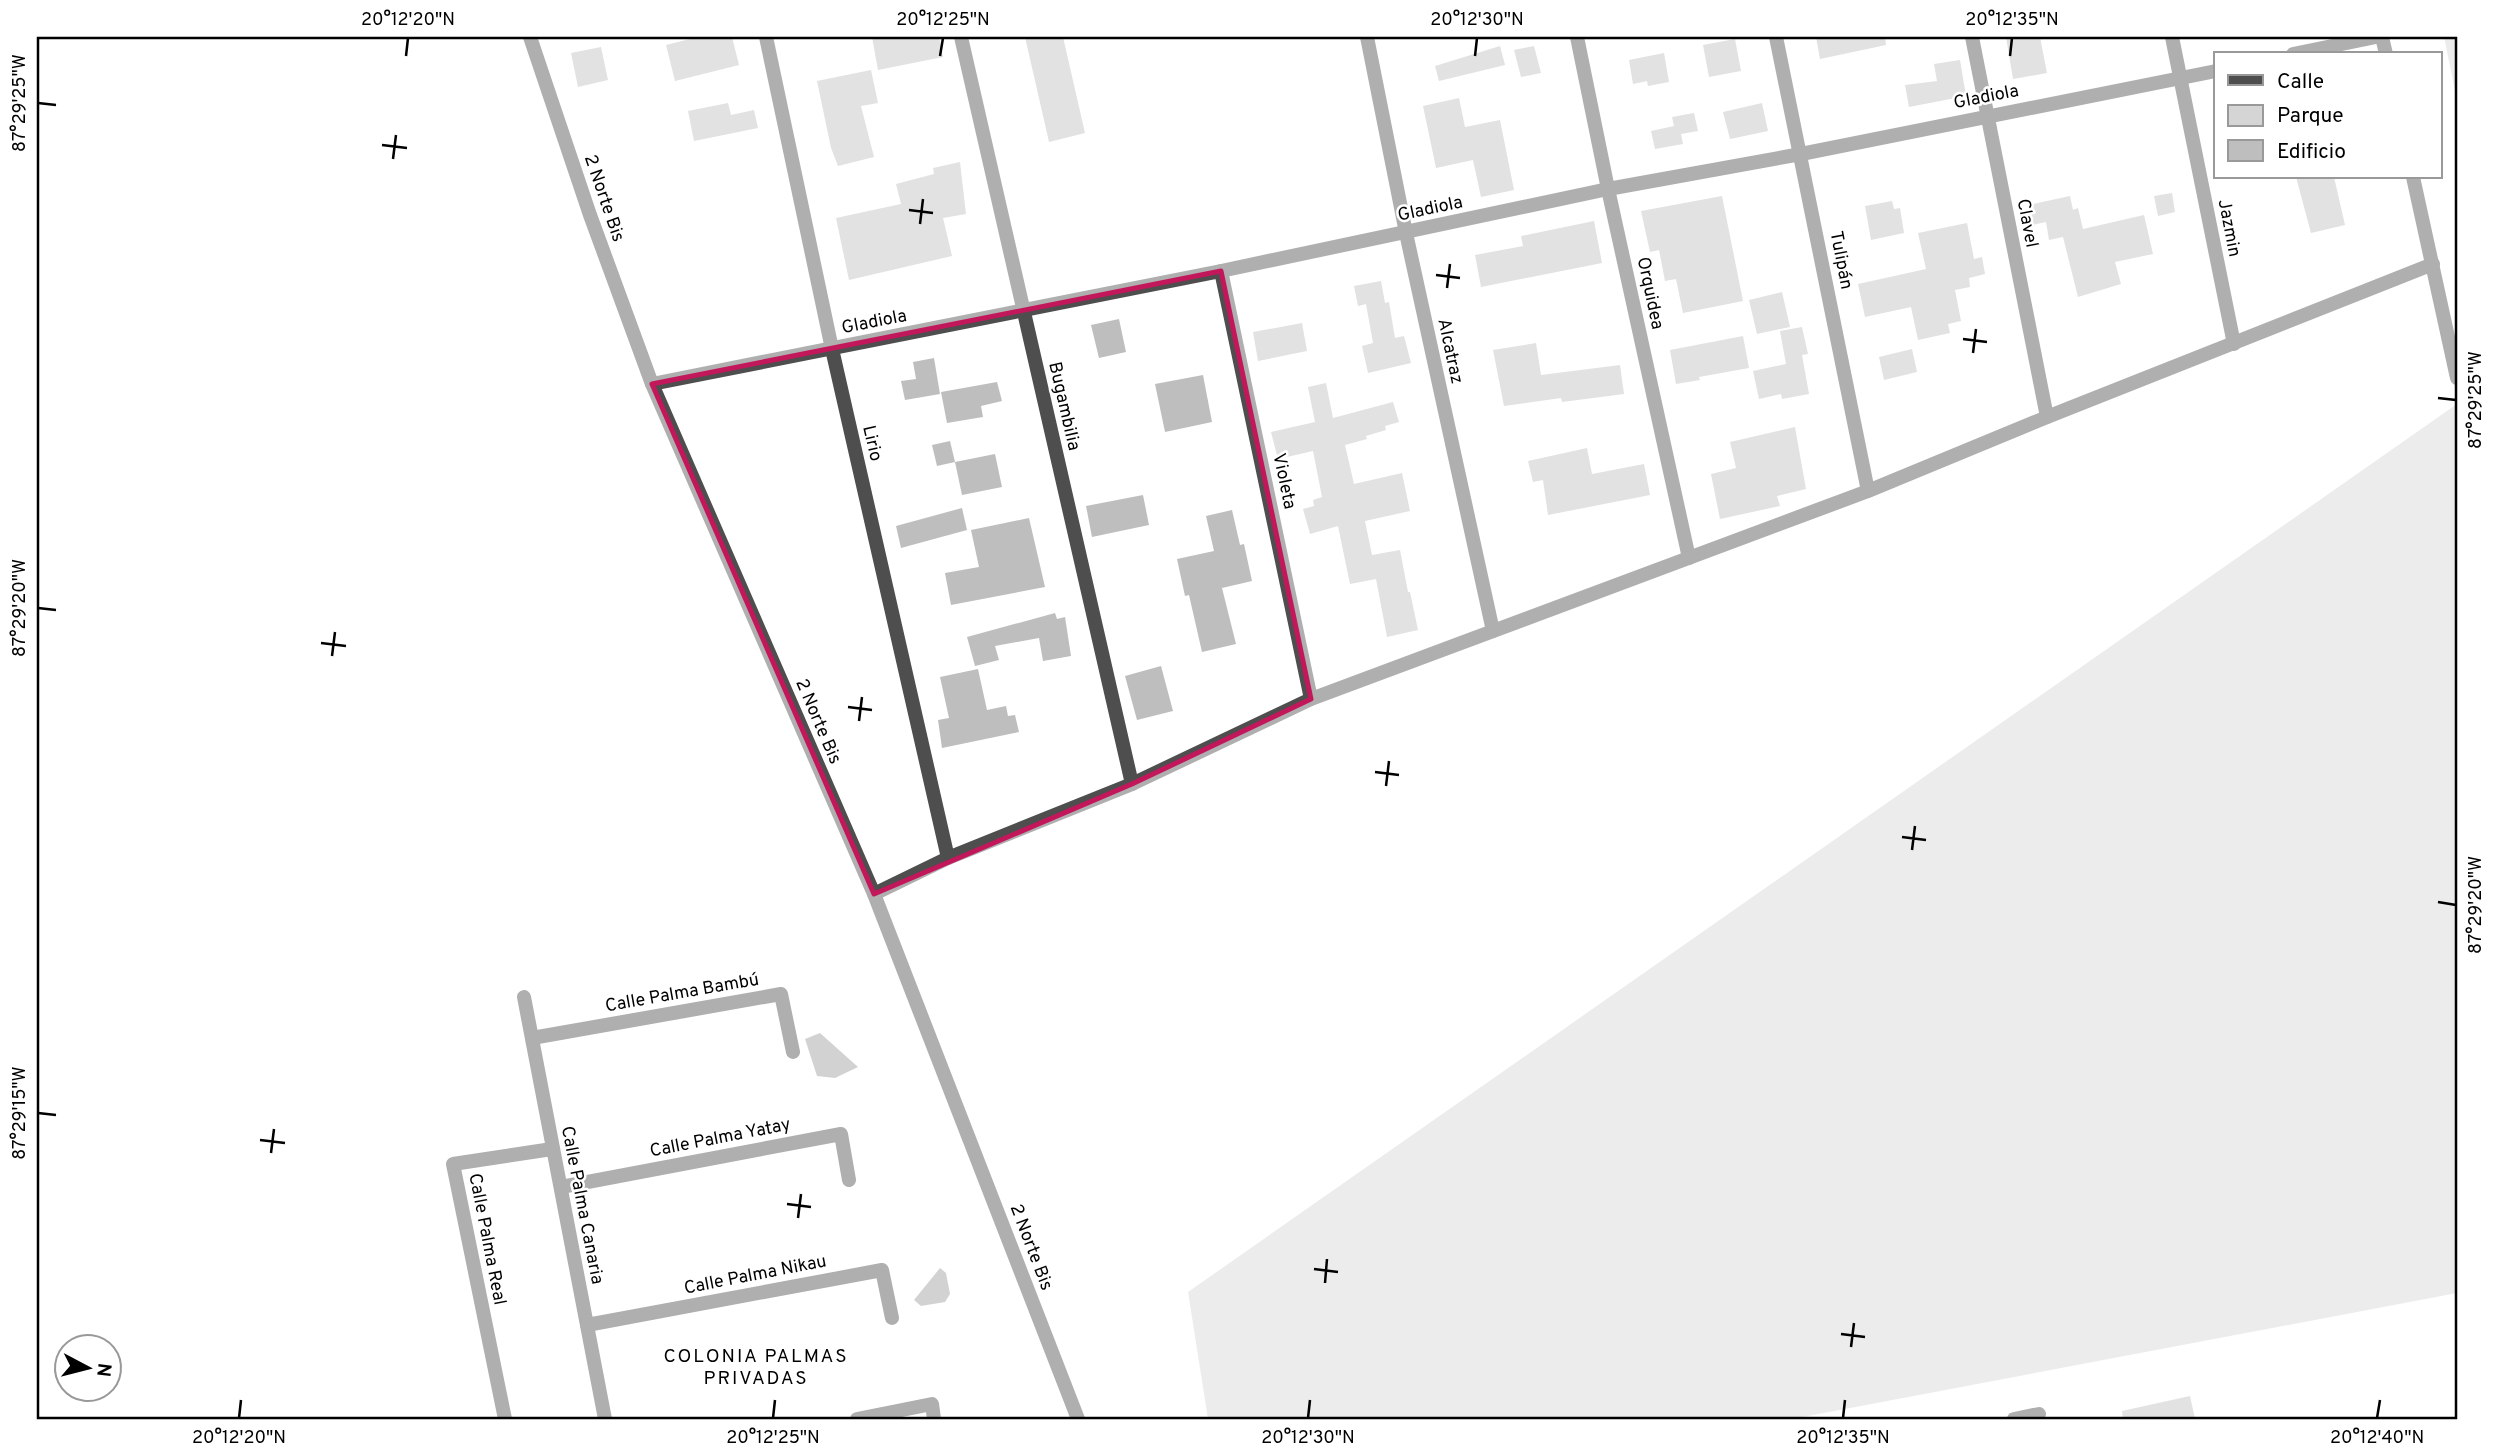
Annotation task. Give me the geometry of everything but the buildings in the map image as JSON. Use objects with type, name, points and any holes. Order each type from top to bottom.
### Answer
[{"type":"street","name":"2 Norte Bis","points":[[530,37],[590,215],[652,384],[874,894],[1078,1419]]},
{"type":"street","name":"Lirio","points":[[766,37],[832,349],[948,858]]},
{"type":"street","name":"Bugambilia","points":[[961,37],[1132,784]]},
{"type":"street","name":"Alcatraz","points":[[1367,37],[1406,233],[1493,631]]},
{"type":"street","name":"Orquidea","points":[[1577,37],[1689,558]]},
{"type":"street","name":"Tulipán","points":[[1776,37],[1868,491]]},
{"type":"street","name":"Clavel","points":[[1972,37],[2047,417]]},
{"type":"street","name":"Jazmin","points":[[2172,37],[2234,344]]},
{"type":"street","points":[[2303,52],[2376,37]]},
{"type":"street","name":"Gladiola","points":[[652,384],[1221,271],[1608,189],[1801,154],[2214,71]]},
{"type":"street","points":[[2413,178],[2457,378]]},
{"type":"street","points":[[874,894],[948,858],[1132,784],[1311,699],[1868,491],[2433,264]]},
{"type":"street","name":"Violeta","points":[[1221,271],[1311,699]]},
{"type":"street","name":"Calle Palma Bambú","points":[[532,1038],[781,994],[793,1052]]},
{"type":"street","name":"Calle Palma Canaria","points":[[524,998],[605,1419]]},
{"type":"street","name":"Calle Palma Yatay","points":[[561,1187],[841,1134],[849,1180]]},
{"type":"street","name":"Calle Palma Real","points":[[505,1419],[453,1164],[552,1149]]},
{"type":"street","name":"Calle Palma Nikau","points":[[587,1325],[883,1270],[892,1318]]},
{"type":"street","points":[[857,1419],[932,1404],[934,1419]]},
{"type":"street","points":[[2014,1419],[2039,1414]]},
{"type":"highlighted area","points":[[1221,271],[1311,699],[1132,784],[874,894],[652,384]]},
{"type":"green space","points":[[2444,37],[2457,37],[2457,100]]},
{"type":"green space","points":[[2457,404],[2457,1293],[1792,1419],[1208,1419],[1188,1292]]},
{"type":"shaded area","points":[[820,1033],[858,1067],[835,1078],[817,1076],[805,1039]]},
{"type":"shaded area","points":[[940,1268],[946,1273],[950,1294],[945,1302],[921,1306],[914,1300]]},
{"type":"district","name":"COLONIA PALMAS PRIVADAS","points":[[756,1366]]}]
